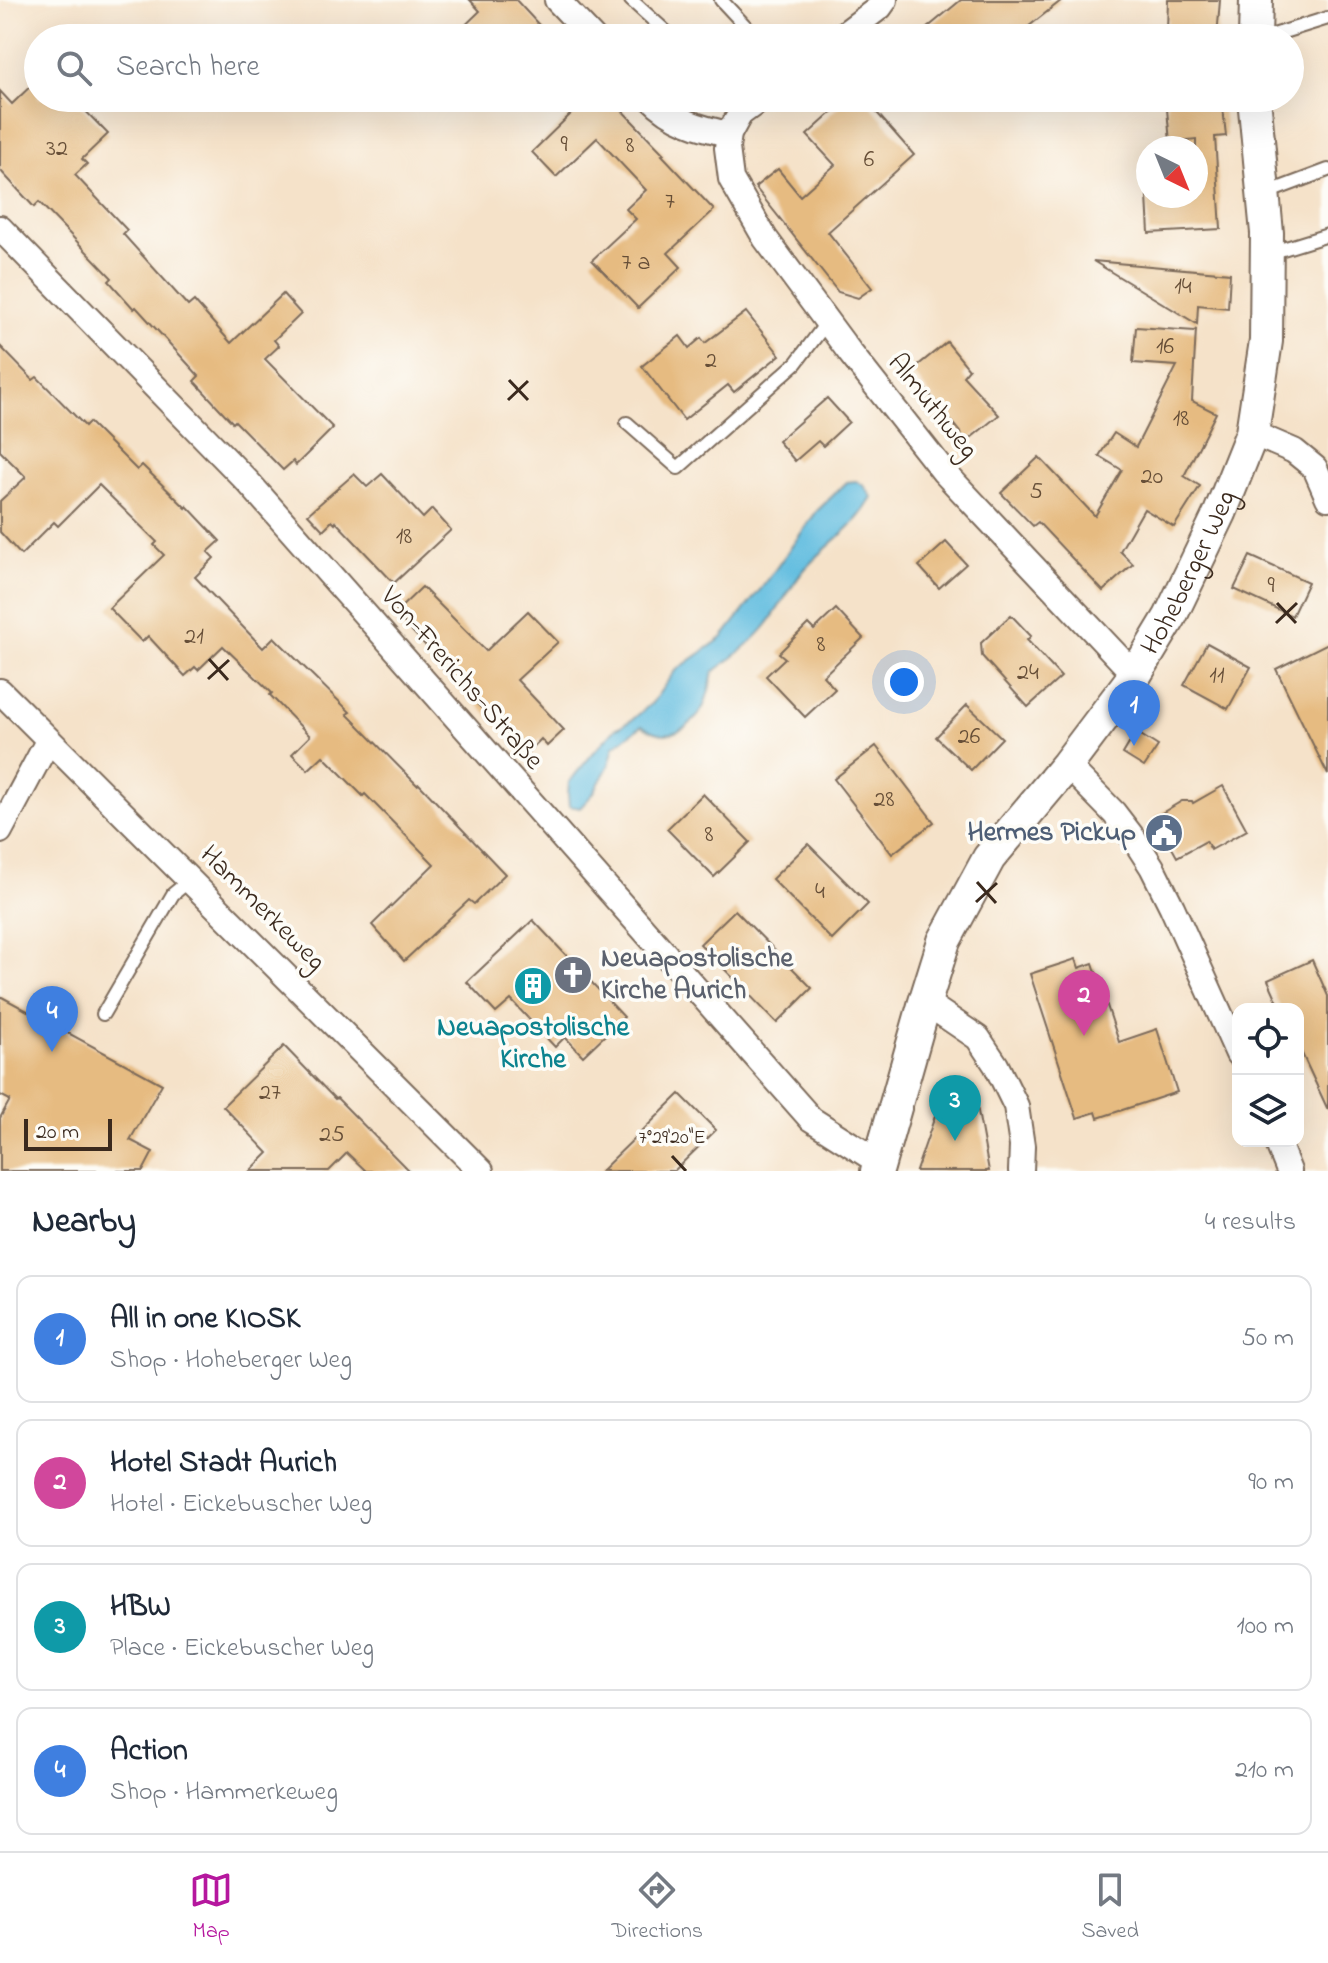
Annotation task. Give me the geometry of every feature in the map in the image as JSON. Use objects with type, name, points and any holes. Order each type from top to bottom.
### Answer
[{"type":"street","points":[[557,0],[580,24]]},
{"type":"street","points":[[858,24],[885,0]]},
{"type":"street","points":[[1255,24],[1256,0]]},
{"type":"street","points":[[667,112],[728,141],[743,112]]},
{"type":"street","name":"Hoheberger Weg","points":[[878,1167],[944,941],[989,858],[1067,765],[1135,675],[1170,617],[1214,526],[1252,433],[1266,341],[1267,254],[1255,112]]},
{"type":"street","name":"Almuthweg","points":[[728,141],[731,179],[765,238],[827,322],[944,472],[1135,675]]},
{"type":"street","name":"Von-Frerichs-Straße","points":[[0,228],[249,483],[811,1119],[878,1167]]},
{"type":"street","points":[[1252,433],[1294,451],[1315,468],[1328,498]]},
{"type":"street","name":"Hammerkeweg","points":[[0,691],[475,1169]]},
{"type":"street","points":[[0,831],[48,741]]},
{"type":"street","points":[[1067,765],[1114,813],[1152,867],[1232,1041]]},
{"type":"street","points":[[925,1002],[978,1038],[996,1065],[1016,1106],[1022,1146],[1021,1171]]},
{"type":"street","points":[[1279,1147],[1289,1171]]},
{"type":"lane","points":[[631,0],[658,24]]},
{"type":"lane","points":[[721,0],[743,24]]},
{"type":"lane","points":[[1304,26],[1328,18]]},
{"type":"lane","points":[[1263,194],[1328,170]]},
{"type":"lane","points":[[1267,254],[1328,235]]},
{"type":"lane","points":[[627,423],[678,468],[796,363],[827,322]]},
{"type":"lane","points":[[103,1014],[173,894],[190,880]]},
{"type":"water","points":[[856,481],[872,497],[866,508],[804,570],[757,636],[713,672],[707,699],[694,721],[668,734],[642,726],[614,746],[609,765],[593,794],[580,808],[569,806],[569,782],[595,751],[615,729],[632,720],[652,703],[675,671],[722,638],[817,511],[847,482]]},
{"type":"building","points":[[470,0],[516,0],[538,24],[467,24],[480,11]]},
{"type":"building","points":[[961,0],[1062,0],[1032,24],[932,24]]},
{"type":"building","points":[[1168,0],[1220,0],[1218,24],[1167,24]]},
{"type":"building","points":[[0,91],[12,104],[24,92],[24,112],[87,112],[108,134],[82,159],[87,164],[75,175],[127,230],[123,234],[188,306],[194,301],[231,343],[283,294],[301,314],[274,340],[279,346],[265,359],[333,428],[296,465],[293,461],[283,470],[235,421],[233,423],[194,381],[199,376],[109,281],[112,278],[39,202],[34,207],[0,170]]},
{"type":"building","points":[[573,112],[624,112],[714,210],[668,253],[681,267],[638,308],[592,260],[636,219],[626,209],[646,190],[597,138],[556,177],[532,152]]},
{"type":"building","points":[[832,112],[876,112],[914,155],[828,232],[872,288],[858,298],[838,292],[755,187],[778,169],[800,196],[835,165],[807,135]]},
{"type":"building","points":[[1167,112],[1223,112],[1226,136],[1215,137],[1221,229],[1149,233],[1148,208],[1208,208],[1208,136],[1169,136]]},
{"type":"building","points":[[1093,261],[1230,273],[1228,308],[1198,305],[1197,324]]},
{"type":"building","points":[[746,312],[780,355],[734,392],[728,385],[684,420],[642,366],[680,336],[689,348],[701,338],[705,343]]},
{"type":"building","points":[[1136,327],[1196,329],[1192,401],[1216,413],[1184,476],[1200,486],[1174,527],[1144,509],[1120,551],[1133,564],[1103,591],[1038,522],[1033,526],[1001,493],[1039,457],[1095,516],[1122,470],[1099,456],[1114,433],[1136,447],[1177,366],[1133,363]]},
{"type":"building","points":[[947,342],[969,369],[963,376],[999,415],[967,441],[911,371]]},
{"type":"building","points":[[0,346],[33,380],[37,377],[85,426],[89,422],[137,470],[142,465],[187,506],[220,541],[208,552],[214,558],[195,577],[263,648],[274,637],[505,874],[474,904],[469,900],[404,961],[372,925],[434,864],[323,756],[308,770],[292,754],[310,736],[270,695],[272,693],[223,646],[198,670],[195,667],[185,676],[148,636],[142,642],[109,608],[164,555],[154,545],[157,542],[99,485],[58,526],[54,522],[21,555],[0,532],[0,501],[26,477],[0,451]]},
{"type":"building","points":[[827,398],[849,422],[823,446],[818,441],[795,461],[778,441]]},
{"type":"building","points":[[354,474],[367,487],[382,474],[423,518],[432,509],[451,530],[394,583],[336,522],[332,521],[323,530],[308,514]]},
{"type":"building","points":[[946,542],[966,564],[939,588],[919,566]]},
{"type":"building","points":[[1250,556],[1308,582],[1292,616],[1234,589]]},
{"type":"building","points":[[422,587],[486,651],[528,611],[558,642],[517,680],[564,730],[547,746],[541,739],[526,754],[441,667],[444,665],[395,613]]},
{"type":"building","points":[[836,609],[863,638],[823,676],[835,689],[805,717],[766,676],[785,658],[779,653],[808,624],[814,630]]},
{"type":"building","points":[[1011,615],[1031,636],[1027,640],[1061,677],[1028,707],[982,656],[981,643]]},
{"type":"building","points":[[1207,643],[1251,667],[1228,709],[1184,685]]},
{"type":"building","points":[[1328,643],[1328,775],[1276,669]]},
{"type":"building","points":[[967,705],[1002,738],[971,770],[936,737]]},
{"type":"building","points":[[1136,732],[1158,746],[1144,767],[1123,754]]},
{"type":"building","points":[[876,746],[934,822],[892,854],[834,779]]},
{"type":"building","points":[[1223,786],[1247,830],[1211,850],[1206,841],[1177,857],[1155,817],[1182,801],[1193,803]]},
{"type":"building","points":[[703,794],[750,842],[714,877],[667,829]]},
{"type":"building","points":[[808,844],[868,904],[832,940],[772,879]]},
{"type":"building","points":[[735,910],[812,988],[777,1023],[700,944]]},
{"type":"building","name":"Neuapostolische Kirche","points":[[533,920],[624,1017],[583,1056],[565,1037],[555,1047],[511,1000],[496,1013],[467,982]]},
{"type":"building","points":[[1076,959],[1079,968],[1093,963],[1119,1042],[1157,1029],[1177,1092],[1098,1118],[1096,1112],[1077,1118],[1030,974]]},
{"type":"building","points":[[1312,960],[1328,996],[1328,1110],[1304,1058],[1304,1003],[1278,1003],[1268,980]]},
{"type":"building","points":[[0,996],[162,1084],[130,1140],[153,1152],[143,1171],[0,1171],[0,1118],[10,1100],[0,1095]]},
{"type":"building","points":[[284,1046],[409,1171],[366,1171],[347,1153],[329,1171],[250,1171],[268,1153],[223,1106]]},
{"type":"building","points":[[961,1087],[975,1095],[989,1171],[916,1171],[943,1093]]},
{"type":"building","points":[[680,1094],[716,1130],[674,1171],[601,1171]]},
{"type":"place","name":"All in one KIOSK","points":[[1134,746]]},
{"type":"place","name":"Hermes Pickup","points":[[1164,833]]},
{"type":"place","name":"Neuapostolische Kirche Aurich","points":[[573,975]]},
{"type":"place","name":"Neuapostolische Kirche","points":[[533,986]]},
{"type":"place","name":"Hotel Stadt Aurich","points":[[1084,1036]]},
{"type":"place","name":"Action","points":[[52,1052]]},
{"type":"place","name":"HBW","points":[[955,1141]]}]
